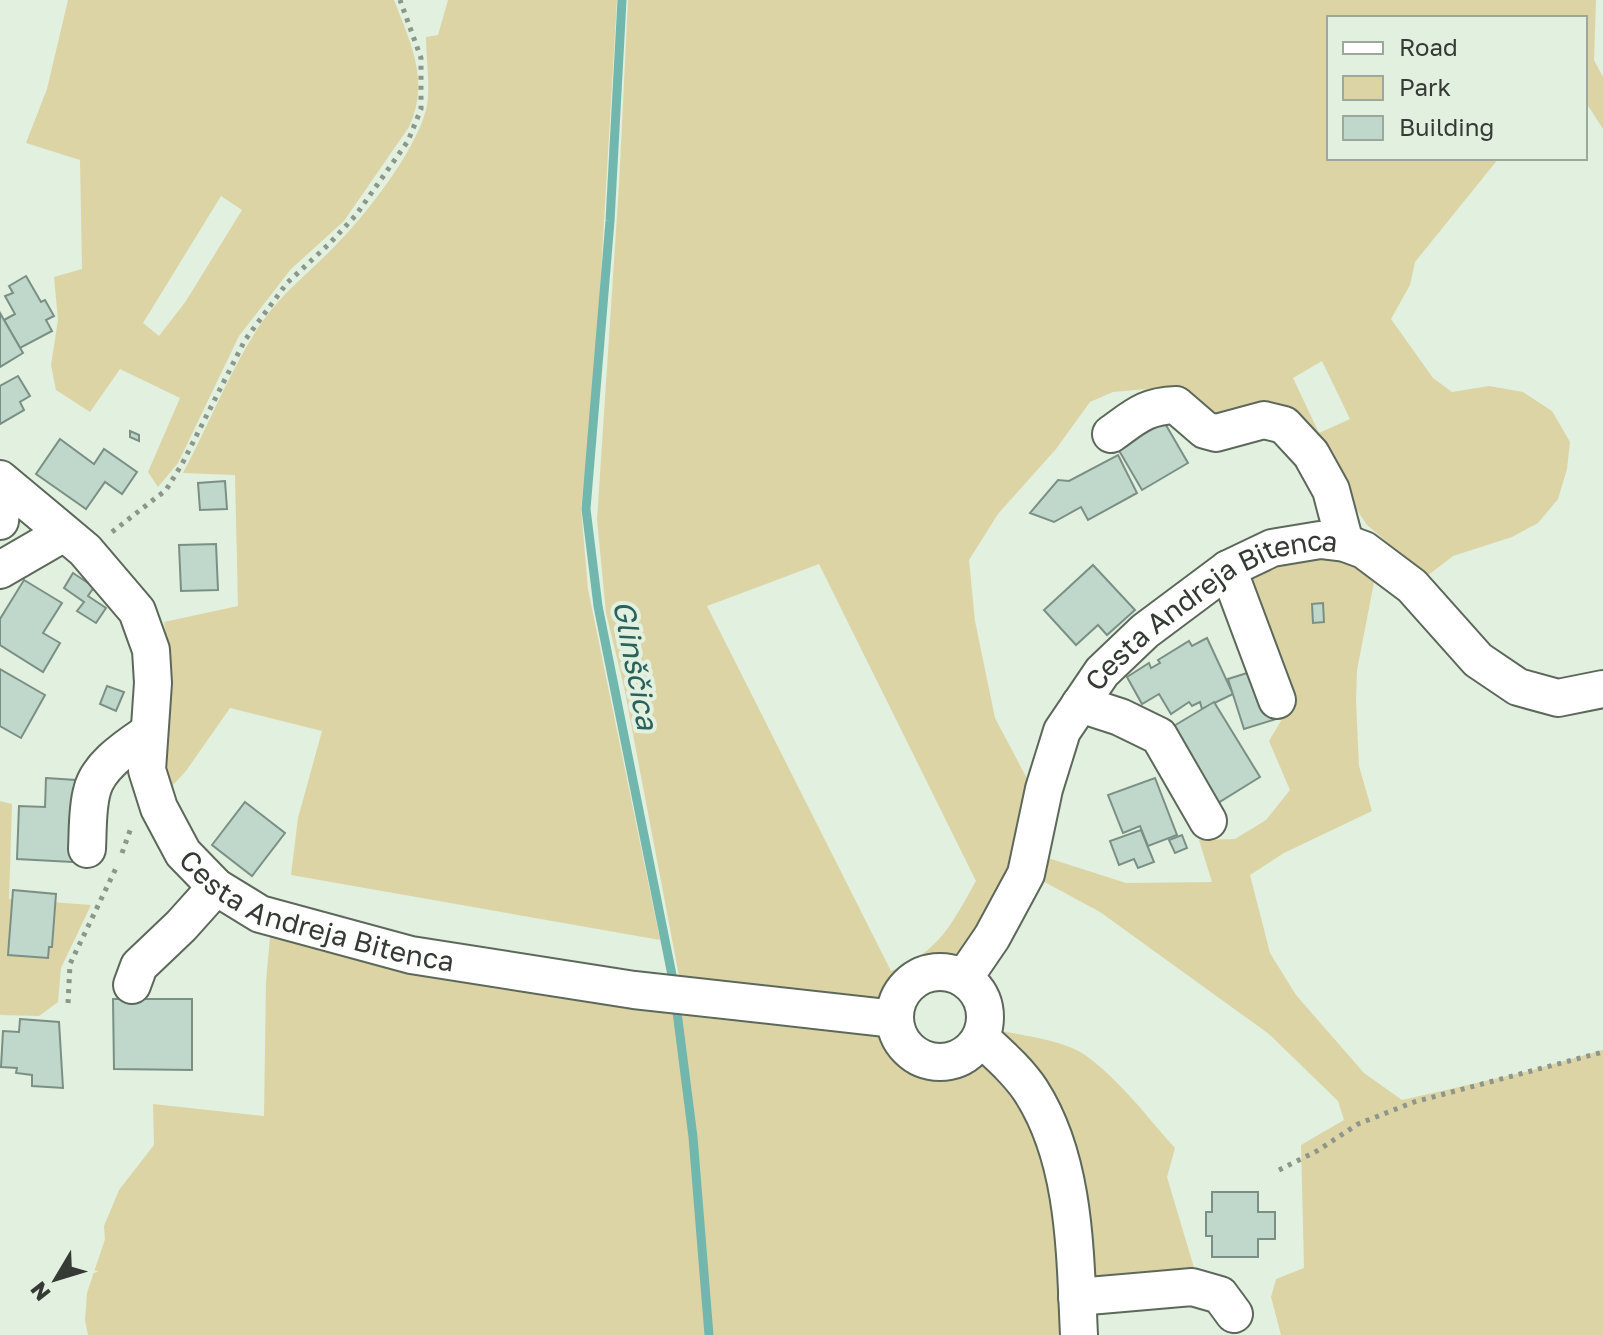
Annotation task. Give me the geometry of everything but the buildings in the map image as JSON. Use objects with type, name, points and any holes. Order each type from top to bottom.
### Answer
[{"type":"street","points":[[1111,434],[1147,409],[1176,405],[1205,430],[1216,433],[1264,420],[1284,425],[1311,454],[1331,490],[1345,543]]},
{"type":"street","name":"Cesta Andreja Bitenca","points":[[2,481],[74,542],[137,611],[151,650],[153,683],[147,770],[159,808],[183,853],[216,887],[260,914],[411,955],[634,990],[895,1019]]},
{"type":"street","points":[[0,521],[2,481]]},
{"type":"street","name":"Cesta Andreja Bitenca","points":[[964,978],[992,937],[1026,874],[1044,789],[1062,731],[1102,672],[1145,631],[1228,569],[1272,548],[1320,540],[1345,543],[1364,550],[1412,586],[1478,660],[1518,687],[1558,698],[1603,689]]},
{"type":"street","points":[[0,570],[74,542]]},
{"type":"street","points":[[1228,569],[1277,700]]},
{"type":"street","points":[[1080,704],[1120,717],[1159,736],[1208,821]]},
{"type":"street","points":[[87,849],[91,792],[97,779],[124,749],[149,732]]},
{"type":"street","points":[[132,985],[139,966],[216,887]]},
{"type":"street","points":[[935,972],[964,978],[975,988],[983,1002],[986,1016],[981,1038],[966,1055],[953,1061],[938,1063],[923,1060],[901,1040],[895,1019],[899,997],[920,976],[935,972]]},
{"type":"street","points":[[981,1038],[1031,1090],[1052,1132],[1066,1184],[1079,1335]]},
{"type":"street","points":[[1077,1297],[1192,1287],[1220,1295],[1234,1314]]},
{"type":"path","points":[[74,542],[166,490],[245,340],[287,283],[356,215],[408,141],[421,109],[421,58],[400,0]]},
{"type":"path","points":[[68,1003],[70,964],[115,872],[147,770]]},
{"type":"path","points":[[1279,1170],[1317,1151],[1358,1124],[1414,1102],[1603,1052]]},
{"type":"green space","points":[[68,0],[394,0],[412,47],[418,94],[409,127],[344,221],[291,269],[239,336],[178,463],[158,487],[148,472],[180,398],[120,369],[90,412],[56,390],[51,365],[58,320],[54,277],[82,269],[80,160],[26,143],[47,89]],"holes":[[[221,196],[242,210],[186,301],[159,336],[143,323]]]},
{"type":"green space","points":[[448,0],[617,0],[595,375],[581,508],[588,589],[660,940],[291,875],[298,818],[322,731],[230,708],[186,771],[173,785],[164,781],[165,729],[173,685],[164,622],[238,606],[235,475],[183,473],[230,377],[262,322],[360,218],[388,183],[411,145],[426,110],[426,37],[438,35]]},
{"type":"green space","points":[[628,0],[1596,0],[1594,60],[1603,77],[1603,129],[1587,104],[1587,16],[1327,16],[1327,160],[1497,160],[1415,262],[1410,285],[1391,319],[1433,378],[1452,392],[1489,386],[1523,392],[1552,411],[1570,442],[1567,469],[1558,499],[1538,523],[1512,537],[1453,556],[1427,576],[1367,525],[1314,438],[1225,420],[1183,393],[1146,389],[1113,392],[1090,402],[1056,449],[998,514],[969,560],[975,621],[995,718],[1033,790],[1004,884],[957,965],[936,964],[909,976],[892,995],[868,1000],[680,981],[624,687],[606,613],[597,520]],"holes":[[[1322,361],[1350,419],[1319,433],[1293,378]],[[819,564],[976,881],[951,924],[933,945],[891,971],[707,606]]]},
{"type":"green space","points":[[1308,559],[1355,561],[1375,577],[1357,670],[1356,701],[1359,766],[1372,811],[1284,853],[1250,875],[1270,953],[1296,995],[1364,1073],[1402,1100],[1529,1071],[1603,1050],[1603,1335],[1281,1335],[1271,1297],[1276,1279],[1304,1268],[1301,1145],[1344,1120],[1338,1101],[1269,1034],[1100,912],[1039,879],[1048,858],[1126,883],[1212,882],[1199,840],[1235,839],[1266,820],[1290,790],[1269,741],[1290,706],[1248,575]]},
{"type":"green space","points":[[0,801],[12,804],[9,899],[91,905],[61,968],[58,1002],[39,1016],[0,1015]]},
{"type":"green space","points":[[271,927],[762,1024],[889,1029],[909,1056],[929,1069],[953,1068],[984,1055],[1013,1083],[1051,1152],[1070,1335],[88,1335],[85,1320],[87,1293],[105,1239],[104,1226],[119,1190],[154,1145],[153,1104],[264,1116],[266,981]]},
{"type":"green space","points":[[1002,1031],[1057,1043],[1085,1055],[1121,1087],[1175,1148],[1167,1177],[1195,1271],[1120,1282],[1086,1276],[1081,1198],[997,1039]]},
{"type":"waterway","name":"Glinščica","points":[[622,0],[610,221],[586,509],[598,606],[674,985]]},
{"type":"waterway","name":"Glinščica","points":[[676,1004],[693,1137],[709,1335]]}]
